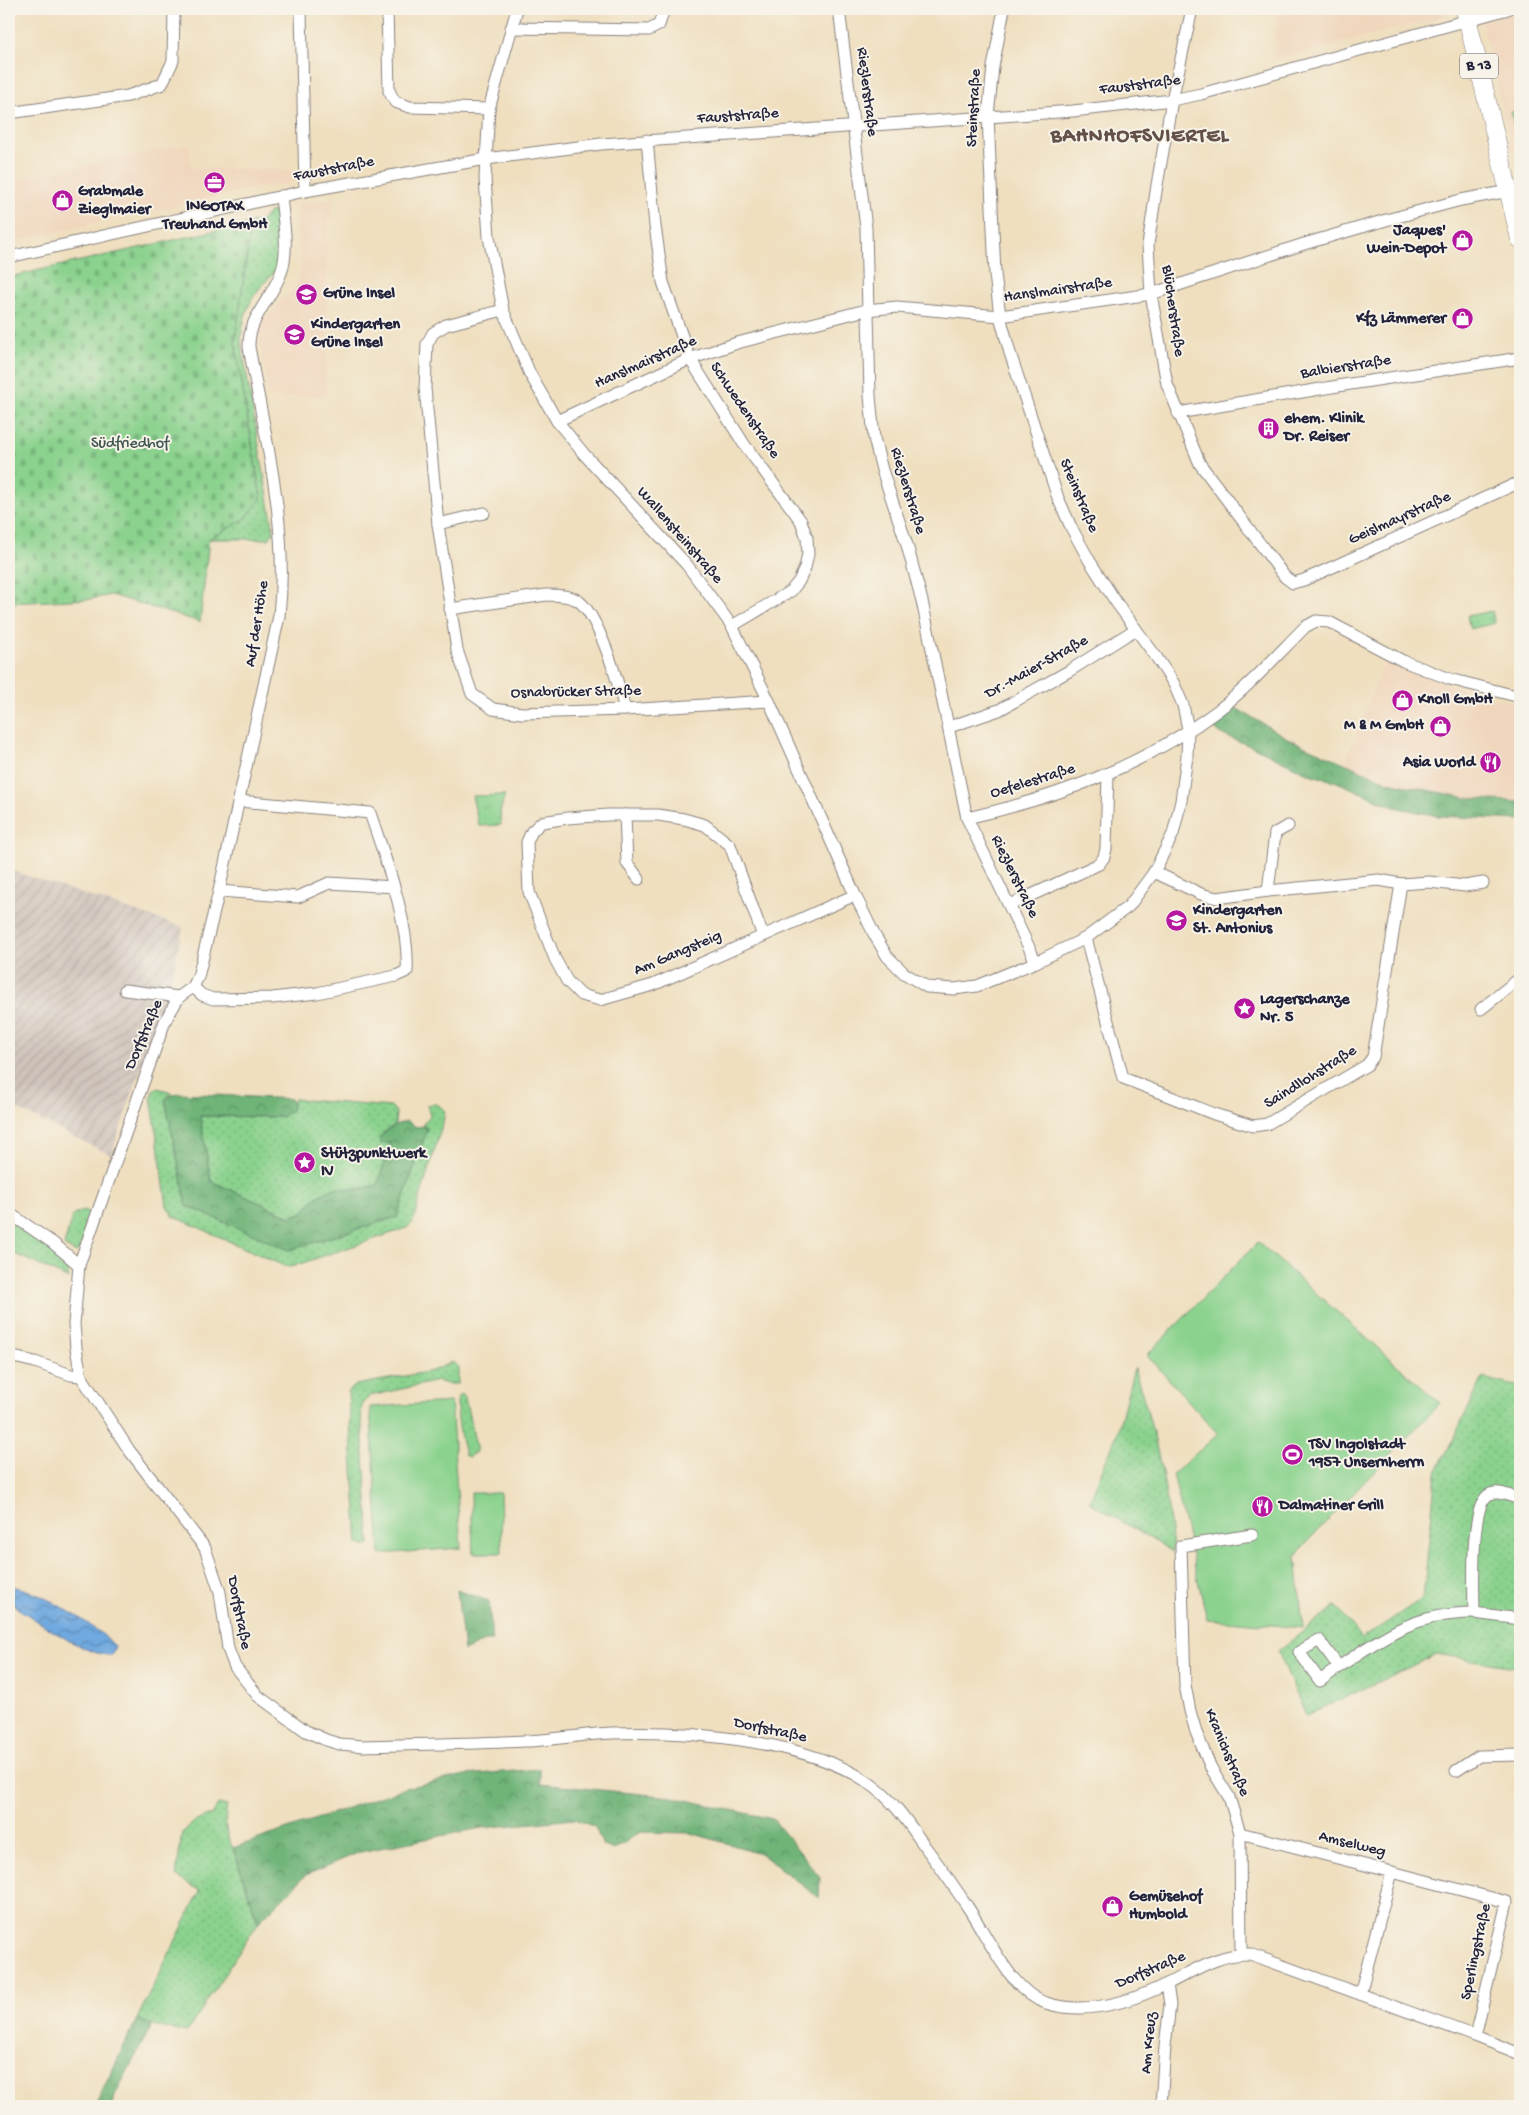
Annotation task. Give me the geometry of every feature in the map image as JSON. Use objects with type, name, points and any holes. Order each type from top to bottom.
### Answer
[{"type":"main road","name":"B 13","points":[[1467,14],[1520,239]]},
{"type":"street","points":[[9,113],[128,96],[162,84],[173,61],[174,9]]},
{"type":"street","points":[[300,9],[305,191]]},
{"type":"street","points":[[387,9],[389,91],[395,102],[410,107],[489,108]]},
{"type":"street","name":"Wallensteinstraße","points":[[516,9],[489,108],[486,159],[489,238],[503,310],[530,374],[557,421],[584,454],[687,565],[732,626],[769,701],[875,936],[887,956],[904,973],[927,987],[954,989],[977,986],[1036,962],[1086,938]]},
{"type":"street","points":[[511,28],[649,30],[659,25],[664,9]]},
{"type":"street","name":"Riezlerstraße","points":[[839,9],[866,228],[866,310],[874,438],[882,470],[908,545],[922,601],[967,818],[1036,962]]},
{"type":"street","name":"Steinstraße","points":[[1004,9],[993,67],[988,116],[995,274],[1000,316],[1029,413],[1058,498],[1071,527],[1089,560],[1116,602],[1174,684],[1188,729],[1187,756],[1181,801],[1173,834],[1154,872],[1129,906],[1086,938]]},
{"type":"street","name":"Blücherstraße","points":[[1192,9],[1172,100],[1148,244],[1151,294],[1167,384],[1200,464],[1284,576],[1293,582]]},
{"type":"street","name":"Fauststraße","points":[[9,258],[305,191],[486,159],[600,144],[1073,111],[1172,100],[1201,94],[1467,14],[1508,9]]},
{"type":"street","name":"Schwedenstraße","points":[[647,140],[655,226],[663,282],[690,359],[744,444],[802,521],[807,538],[808,554],[805,568],[791,591],[732,626]]},
{"type":"street","name":"Hanslmairstraße","points":[[557,421],[690,359],[737,343],[866,310],[897,307],[1000,316],[1151,294],[1304,244],[1386,220],[1461,200],[1509,191]]},
{"type":"street","name":"Auf der Höhe","points":[[193,987],[200,972],[219,891],[272,654],[282,595],[283,570],[280,528],[248,335],[257,314],[272,291],[282,269],[284,242],[281,196]]},
{"type":"street","name":"Osnabrücker Straße","points":[[503,310],[446,325],[433,333],[427,344],[425,388],[438,524],[456,650],[472,694],[493,709],[522,713],[624,710],[769,701]]},
{"type":"street","name":"Balbierstraße","points":[[1178,413],[1520,358]]},
{"type":"street","name":"Geislmayrstraße","points":[[1293,582],[1304,580],[1520,482]]},
{"type":"street","points":[[438,524],[484,513]]},
{"type":"street","points":[[450,609],[546,596],[560,595],[576,599],[586,607],[605,646],[618,680],[624,710]]},
{"type":"street","name":"Oefelestraße","points":[[967,818],[1047,798],[1143,758],[1216,712],[1242,690],[1305,627],[1316,621],[1329,622],[1403,661],[1450,679],[1520,697]]},
{"type":"street","name":"Dr.-Maier-Straße","points":[[949,727],[999,710],[1136,629]]},
{"type":"street","points":[[1010,905],[1099,864],[1104,857],[1106,849],[1108,774]]},
{"type":"street","points":[[125,990],[179,997],[193,987],[202,996],[213,999],[272,998],[326,991],[396,976],[407,971],[408,954],[394,887],[370,812],[239,800]]},
{"type":"street","points":[[625,815],[627,863],[639,879]]},
{"type":"street","name":"Am Gangsteig","points":[[762,936],[730,845],[705,826],[684,819],[658,815],[568,818],[542,822],[532,831],[527,842],[529,892],[555,959],[567,981],[581,996],[600,1000],[652,985],[855,895]]},
{"type":"street","points":[[1268,891],[1276,833],[1288,826]]},
{"type":"street","points":[[1154,872],[1201,894],[1217,898],[1379,880],[1401,884],[1429,882],[1465,886],[1483,883]]},
{"type":"street","points":[[219,891],[298,897],[329,883],[394,887]]},
{"type":"street","name":"Saindllohstraße","points":[[1086,938],[1123,1078],[1214,1114],[1254,1126],[1267,1124],[1367,1065],[1373,1057],[1401,884]]},
{"type":"street","points":[[1482,1009],[1520,978]]},
{"type":"street","name":"Dorfstraße","points":[[179,997],[165,1021],[79,1265],[74,1324],[76,1348],[81,1376],[129,1450],[205,1548],[220,1592],[228,1649],[235,1667],[258,1696],[306,1731],[339,1744],[363,1746],[526,1741],[613,1733],[672,1733],[728,1738],[804,1755],[857,1775],[880,1791],[896,1806],[967,1906],[1006,1968],[1025,1989],[1044,2003],[1067,2007],[1098,2006],[1137,1997],[1218,1959],[1241,1954],[1258,1956],[1520,2054]]},
{"type":"street","points":[[9,1214],[53,1243],[79,1265]]},
{"type":"street","points":[[9,1356],[35,1362],[70,1375],[81,1376]]},
{"type":"street","points":[[1474,1613],[1474,1552],[1482,1502],[1487,1496],[1494,1493],[1520,1499]]},
{"type":"street","name":"Kranichstraße","points":[[1241,1954],[1240,1833],[1229,1797],[1211,1768],[1196,1732],[1190,1711],[1185,1685],[1181,1546],[1252,1535]]},
{"type":"street","points":[[1339,1667],[1387,1634],[1408,1624],[1444,1615],[1474,1613],[1520,1619]]},
{"type":"street","points":[[1456,1771],[1479,1756],[1520,1755]]},
{"type":"street","name":"Amselweg","points":[[1240,1833],[1392,1872],[1360,1994]]},
{"type":"street","name":"Sperlingstraße","points":[[1392,1872],[1507,1902],[1475,2036]]},
{"type":"street","name":"Am Kreuz","points":[[1161,2106],[1170,2005],[1167,1984]]},
{"type":"shaded area","points":[[1277,9],[1443,9],[1445,16],[1273,60]]},
{"type":"shaded area","points":[[1520,10],[1520,184],[1482,21]]},
{"type":"shaded area","points":[[189,144],[192,168],[298,170],[297,174],[294,180],[287,184],[268,185],[9,242],[9,181]]},
{"type":"shaded area","name":"Grüne Insel","points":[[331,199],[333,202],[327,230],[326,396],[269,397],[260,341],[263,320],[296,285],[302,265],[296,227],[298,205]]},
{"type":"shaded area","points":[[1385,662],[1467,691],[1520,704],[1520,802],[1467,798],[1388,782],[1345,763]]},
{"type":"shaded area","points":[[9,870],[183,927],[170,985],[111,1155],[9,1105]]},
{"type":"green space","points":[[1520,111],[1520,153],[1511,112]]},
{"type":"green space","points":[[274,211],[278,215],[279,261],[275,270],[256,293],[247,310],[241,342],[274,532],[269,539],[209,539],[245,519],[261,499],[235,342],[250,230],[245,224],[261,221],[269,212]]},
{"type":"green space","name":"Südfriedhof","points":[[245,224],[250,230],[235,342],[261,499],[245,519],[209,539],[200,622],[111,595],[91,599],[9,603],[9,277]]},
{"type":"green space","points":[[1492,611],[1495,623],[1470,629],[1467,616]]},
{"type":"green space","points":[[1234,707],[1289,739],[1388,782],[1467,798],[1520,802],[1520,820],[1438,816],[1394,807],[1337,782],[1309,774],[1265,752],[1223,735],[1213,728],[1218,716]]},
{"type":"green space","points":[[505,795],[500,812],[501,825],[479,826],[472,796]]},
{"type":"green space","points":[[154,1089],[172,1092],[165,1100],[187,1206],[289,1250],[397,1217],[427,1130],[423,1124],[430,1116],[427,1105],[438,1105],[445,1112],[413,1221],[407,1228],[291,1267],[284,1266],[173,1216],[167,1206],[151,1096]]},
{"type":"green space","points":[[173,1094],[290,1099],[293,1103],[291,1110],[282,1117],[200,1116],[211,1181],[291,1217],[303,1212],[315,1198],[335,1188],[358,1189],[378,1185],[390,1142],[381,1144],[380,1138],[396,1125],[403,1122],[407,1121],[416,1127],[424,1126],[427,1130],[397,1217],[289,1250],[187,1206],[165,1100]]},
{"type":"green space","points":[[294,1099],[392,1107],[396,1112],[395,1125],[383,1133],[390,1141],[378,1185],[358,1189],[335,1188],[315,1198],[303,1212],[291,1217],[211,1181],[200,1116],[282,1117],[291,1110]]},
{"type":"green space","points":[[83,1210],[92,1213],[80,1249],[76,1253],[64,1246],[72,1216]]},
{"type":"green space","points":[[9,1221],[47,1246],[66,1265],[69,1279],[9,1251]]},
{"type":"green space","name":"TSV Ingolstadt 1957 Unsernherrn","points":[[1258,1242],[1440,1403],[1305,1544],[1296,1556],[1303,1628],[1207,1619],[1173,1474],[1218,1434],[1147,1355]]},
{"type":"green space","points":[[452,1362],[458,1366],[458,1384],[447,1384],[438,1381],[370,1396],[363,1403],[361,1410],[370,1544],[365,1546],[358,1544],[348,1392],[356,1385],[432,1371]]},
{"type":"green space","points":[[1134,1368],[1148,1413],[1164,1482],[1173,1552],[1089,1502],[1117,1434]]},
{"type":"green space","points":[[1483,1378],[1520,1387],[1520,1668],[1437,1654],[1306,1716],[1278,1651],[1336,1606],[1362,1639],[1423,1598],[1436,1473]]},
{"type":"green space","points":[[459,1395],[463,1395],[465,1398],[476,1446],[476,1452],[468,1457],[465,1455],[459,1424],[457,1399]]},
{"type":"green space","points":[[451,1402],[461,1548],[380,1554],[370,1407]]},
{"type":"green space","points":[[471,1493],[500,1493],[502,1553],[473,1553]]},
{"type":"green space","points":[[457,1590],[489,1601],[492,1641],[485,1641],[464,1651]]},
{"type":"green space","points":[[540,1769],[540,1784],[672,1797],[773,1819],[820,1877],[819,1898],[760,1853],[691,1833],[640,1832],[614,1850],[603,1846],[595,1827],[575,1819],[481,1828],[360,1852],[306,1875],[258,1923],[233,1848],[405,1788],[465,1775]]},
{"type":"green space","points":[[219,1804],[227,1806],[225,1823],[227,1833],[258,1923],[187,2032],[152,2025],[137,2019],[200,1891],[176,1876],[182,1833],[194,1822],[212,1814]]},
{"type":"green space","points":[[137,2019],[152,2025],[115,2095],[113,2106],[95,2106]]},
{"type":"water","points":[[13,1587],[51,1601],[83,1620],[115,1647],[112,1655],[102,1654],[77,1645],[17,1608],[12,1601]]},
{"type":"place","name":"INGOTAX Treuhand GmbH","points":[[215,183]]},
{"type":"place","name":"Grabmale Zieglmaier","points":[[62,201]]},
{"type":"place","name":"Jaques' Wein-Depot","points":[[1462,240]]},
{"type":"place","name":"Grüne Insel","points":[[307,294]]},
{"type":"place","name":"Kfz Lämmerer","points":[[1462,319]]},
{"type":"place","name":"Kindergarten Grüne Insel","points":[[295,334]]},
{"type":"place","name":"ehem. Klinik Dr. Reiser","points":[[1268,428]]},
{"type":"place","name":"Knoll GmbH","points":[[1402,700]]},
{"type":"place","name":"M & M GmbH","points":[[1440,726]]},
{"type":"place","name":"Asia World","points":[[1491,763]]},
{"type":"place","name":"Kindergarten St. Antonius","points":[[1177,920]]},
{"type":"place","name":"Lagerschanze Nr. 5","points":[[1244,1009]]},
{"type":"place","name":"Stützpunktwerk IV","points":[[305,1163]]},
{"type":"place","name":"TSV Ingolstadt 1957 Unsernherrn","points":[[1293,1454]]},
{"type":"place","name":"Dalmatiner Grill","points":[[1263,1506]]},
{"type":"place","name":"Gemüsehof Humbold","points":[[1113,1906]]},
{"type":"district","name":"BAHNHOFSVIERTEL","points":[[1140,137]]}]
